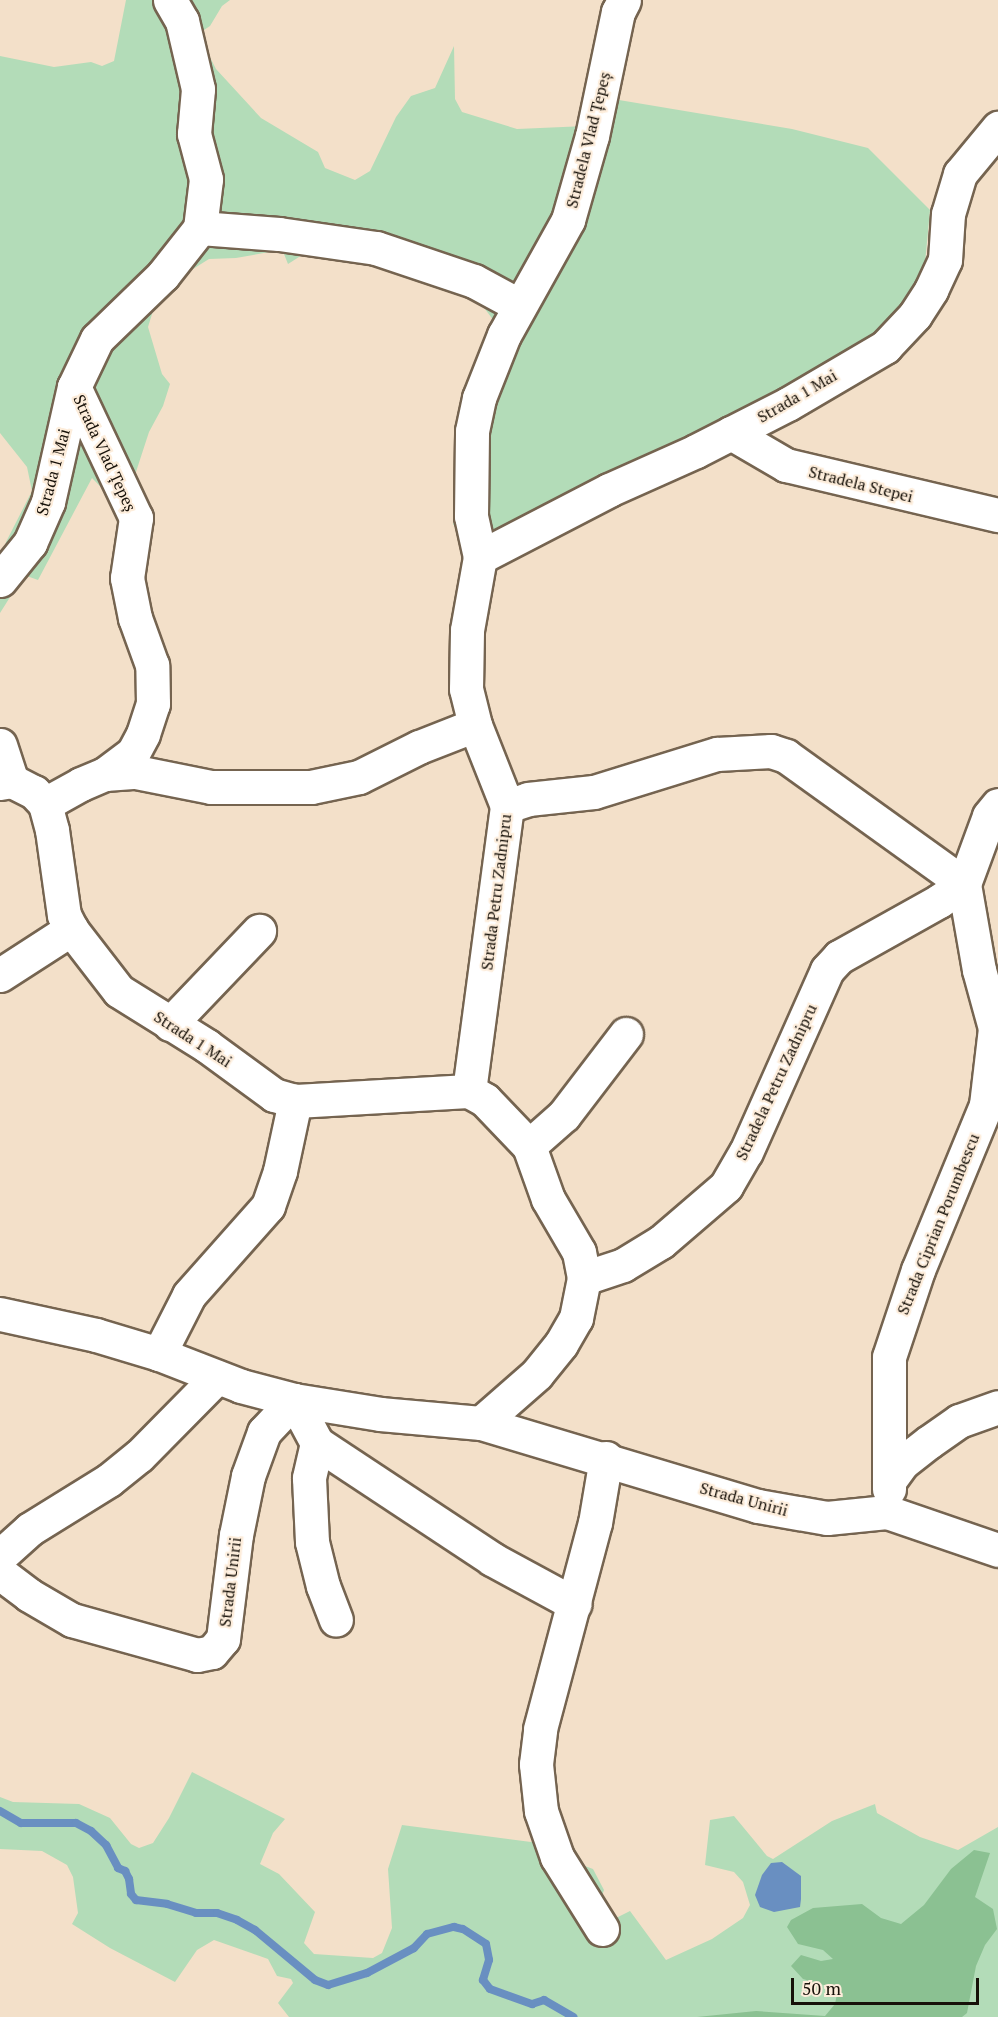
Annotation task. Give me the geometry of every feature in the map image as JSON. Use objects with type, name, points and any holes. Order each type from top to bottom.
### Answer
[{"type":"street","points":[[170,0],[182,21],[198,89],[194,134],[206,179],[200,228],[279,234],[376,248],[474,281],[520,306],[492,363],[479,398],[472,431],[471,516],[480,557],[467,630],[465,663],[466,689],[475,725],[507,806]]},
{"type":"street","name":"Stradela Vlad Țepeș","points":[[520,306],[568,220],[592,136],[618,12],[624,0]]},
{"type":"street","name":"Strada 1 Mai","points":[[480,557],[609,490],[788,404],[885,347],[915,315],[945,261],[948,214],[960,174],[998,128]]},
{"type":"street","name":"Strada Vlad Țepeș","points":[[105,774],[133,753],[143,734],[153,704],[152,665],[135,618],[127,578],[136,518],[74,387],[98,339],[164,275],[200,228]]},
{"type":"street","name":"Strada 1 Mai","points":[[0,580],[30,543],[48,502],[74,387]]},
{"type":"street","name":"Stradela Stepei","points":[[731,433],[786,465],[998,515]]},
{"type":"street","points":[[0,745],[6,782],[34,792],[45,804],[105,774],[136,772],[211,787],[311,787],[359,777],[419,747],[475,725]]},
{"type":"street","name":"Strada Petru Zadnipru","points":[[469,1091],[507,806],[528,799],[594,792],[717,754],[771,751],[786,756],[964,884]]},
{"type":"street","name":"Strada 1 Mai","points":[[45,804],[52,830],[64,915],[71,929],[119,991],[207,1046],[274,1095],[295,1101],[469,1091]]},
{"type":"street","points":[[964,884],[989,816],[998,805]]},
{"type":"street","name":"Strada Ciprian Porumbescu","points":[[888,1496],[889,1357],[918,1270],[986,1105],[994,1028],[989,977],[964,884]]},
{"type":"street","name":"Stradela Petru Zadnipru","points":[[584,1278],[623,1265],[661,1242],[726,1186],[746,1152],[827,970],[833,963],[964,884]]},
{"type":"street","points":[[0,975],[71,929]]},
{"type":"street","points":[[170,1024],[259,931]]},
{"type":"street","points":[[529,1146],[564,1115],[626,1034]]},
{"type":"street","points":[[469,1091],[485,1100],[529,1146],[548,1199],[579,1252],[584,1278],[576,1318],[561,1344],[537,1374],[481,1423]]},
{"type":"street","points":[[159,1354],[189,1295],[268,1206],[280,1171],[295,1101]]},
{"type":"street","name":"Strada Unirii","points":[[0,1314],[96,1335],[159,1354],[217,1377],[294,1400],[380,1414],[481,1423],[606,1458],[759,1506],[827,1518],[888,1496],[998,1550]]},
{"type":"street","points":[[0,1556],[30,1529],[109,1480],[139,1456],[217,1377]]},
{"type":"street","points":[[294,1400],[317,1443],[492,1559],[575,1604]]},
{"type":"street","name":"Strada Unirii","points":[[0,1573],[29,1595],[72,1620],[197,1655],[212,1652],[223,1639],[236,1535],[248,1476],[264,1432],[294,1400]]},
{"type":"street","points":[[888,1496],[902,1463],[959,1421],[998,1407]]},
{"type":"street","points":[[317,1443],[309,1478],[312,1542],[322,1586],[336,1620]]},
{"type":"street","points":[[602,1929],[557,1857],[541,1811],[536,1764],[540,1729],[595,1523],[606,1458]]},
{"type":"green space","points":[[126,0],[230,0],[222,6],[210,26],[198,34],[216,69],[261,118],[318,152],[325,168],[355,180],[370,171],[396,117],[411,96],[435,88],[454,46],[455,99],[462,112],[517,129],[586,126],[613,99],[792,129],[868,148],[930,210],[924,274],[884,330],[697,437],[496,535],[485,518],[453,525],[494,321],[479,301],[458,287],[390,261],[310,250],[288,264],[284,254],[275,251],[236,258],[209,259],[169,284],[157,298],[148,327],[162,374],[170,384],[163,406],[149,432],[134,478],[145,498],[141,510],[122,509],[92,478],[38,580],[24,575],[0,613],[0,564],[6,542],[32,491],[27,467],[0,433],[0,56],[54,67],[91,62],[102,66],[114,61]]},
{"type":"green space","points":[[192,1772],[285,1819],[273,1833],[260,1864],[279,1874],[315,1912],[304,1943],[314,1954],[373,1958],[382,1953],[392,1928],[388,1869],[402,1825],[531,1842],[560,1825],[585,1866],[593,1869],[604,1890],[601,1898],[616,1918],[630,1911],[666,1960],[712,1939],[743,1918],[750,1905],[743,1882],[734,1872],[705,1865],[710,1820],[734,1816],[767,1856],[773,1859],[832,1821],[875,1804],[877,1813],[920,1837],[958,1850],[998,1827],[998,2017],[289,2017],[278,2003],[293,1983],[291,1979],[277,1976],[268,1959],[214,1940],[197,1950],[175,1982],[110,1948],[72,1924],[78,1913],[73,1877],[67,1865],[42,1851],[0,1849],[0,1797],[13,1802],[79,1804],[110,1818],[131,1844],[139,1848],[153,1843],[169,1818]]},
{"type":"green space","points":[[974,1850],[990,1853],[975,1897],[993,1909],[997,1929],[985,1945],[976,1966],[967,2013],[962,2017],[697,2017],[756,2011],[825,2016],[835,2004],[838,1989],[803,1979],[791,1966],[801,1955],[821,1961],[833,1959],[823,1950],[798,1944],[787,1927],[791,1920],[813,1908],[862,1904],[881,1918],[901,1924],[924,1905],[951,1869]]},
{"type":"water","points":[[782,1862],[801,1876],[800,1907],[774,1912],[760,1907],[755,1895],[762,1875],[771,1863]]},
{"type":"waterway","points":[[0,1811],[21,1823],[76,1823],[91,1831],[106,1845],[118,1868],[125,1871],[129,1879],[131,1894],[136,1900],[167,1904],[196,1913],[217,1913],[237,1920],[255,1930],[315,1980],[328,1985],[367,1973],[414,1948],[427,1934],[454,1927],[463,1929],[486,1944],[489,1960],[483,1980],[490,1989],[532,2004],[544,2000],[573,2017]]}]
